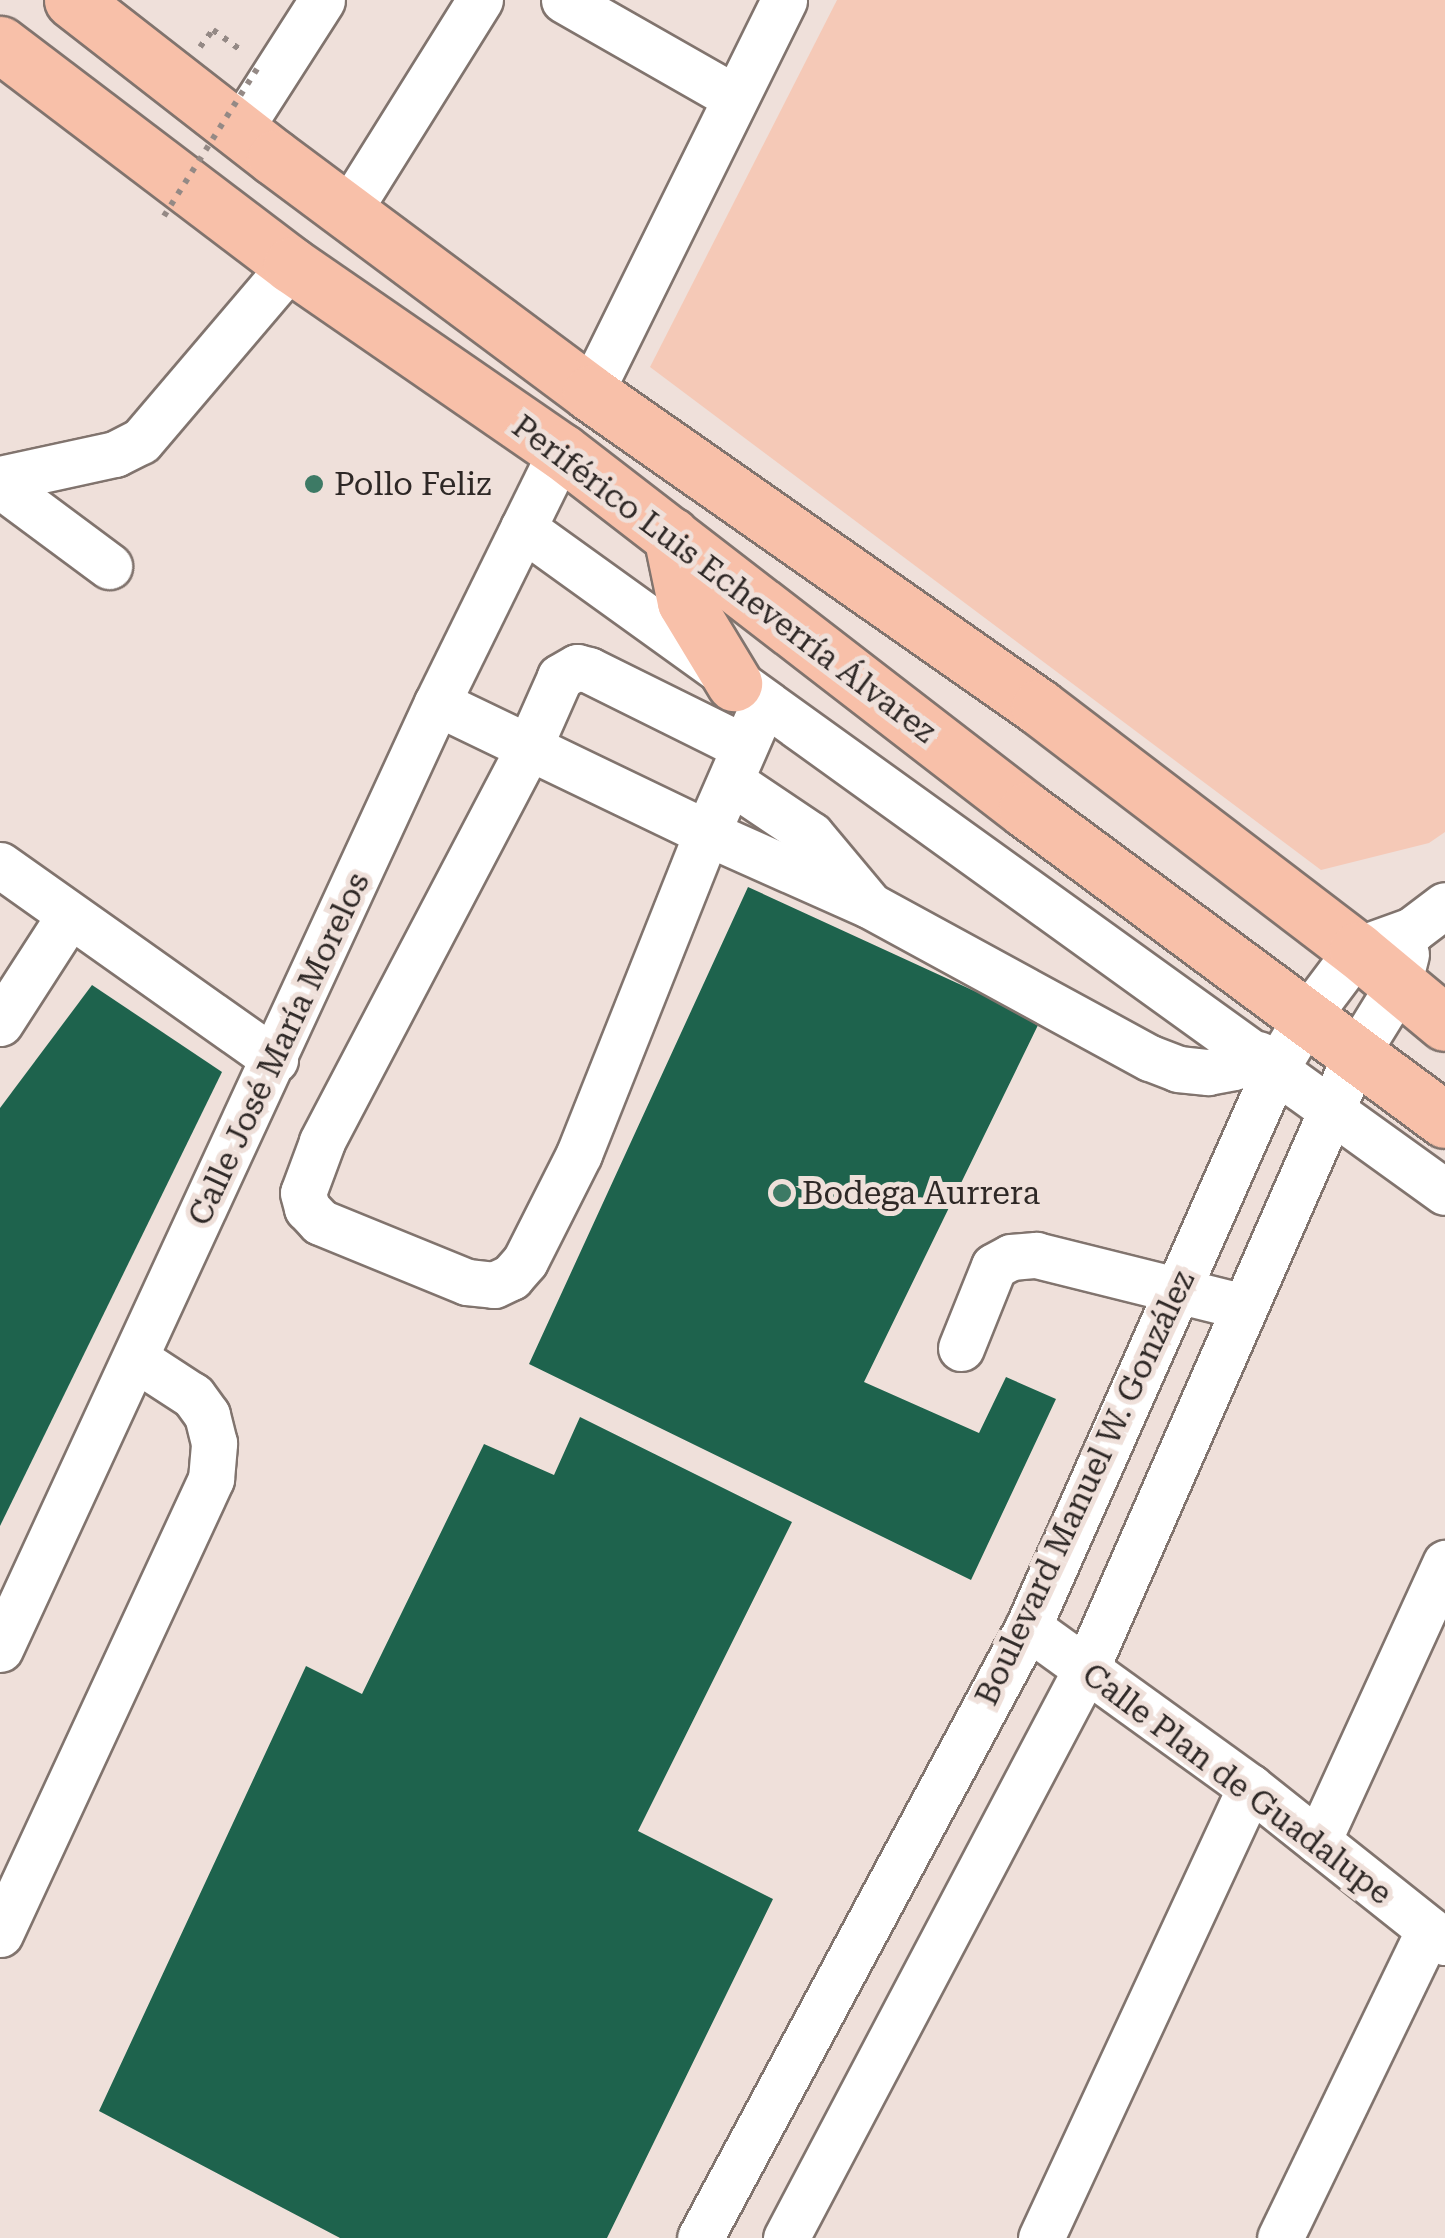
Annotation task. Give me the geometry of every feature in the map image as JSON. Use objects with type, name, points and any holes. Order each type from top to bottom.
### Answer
[{"type":"main road","name":"Periférico Luis Echeverría Álvarez","points":[[76,1],[239,130],[590,393],[1039,707],[1357,950],[1445,1023]]},
{"type":"main road","name":"Periférico Luis Echeverría Álvarez","points":[[0,44],[291,264],[560,451],[1026,810],[1445,1120]]},
{"type":"main road","points":[[291,264],[312,250],[344,256],[440,317],[510,334]]},
{"type":"main road","points":[[671,535],[676,576],[686,602],[749,694]]},
{"type":"street","points":[[239,130],[322,0]]},
{"type":"street","points":[[348,211],[480,0]]},
{"type":"street","points":[[564,0],[734,98]]},
{"type":"street","points":[[590,393],[784,0]]},
{"type":"street","points":[[0,482],[114,454],[141,441],[291,264]]},
{"type":"street","name":"Calle José María Morelos","points":[[0,1649],[437,703],[560,451]]},
{"type":"street","points":[[0,482],[109,566]]},
{"type":"street","points":[[523,528],[1445,1192]]},
{"type":"street","points":[[749,694],[738,764],[579,1154],[525,1261],[511,1277],[494,1285],[468,1282],[320,1222],[307,1208],[302,1193],[322,1142],[530,747],[560,677],[577,667],[738,764],[811,834],[870,904]]},
{"type":"street","points":[[437,703],[707,833],[870,904],[1178,1069],[1208,1072],[1268,1061]]},
{"type":"street","points":[[0,865],[275,1060]]},
{"type":"street","points":[[0,1022],[69,916]]},
{"type":"street","points":[[1357,950],[1429,917]]},
{"type":"street","name":"Boulevard Manuel W. González","points":[[786,2238],[1086,1669],[1356,1054],[1398,986],[1429,917]]},
{"type":"street","name":"Boulevard Manuel W. González","points":[[700,2238],[1028,1628],[1178,1288],[1268,1061],[1357,950]]},
{"type":"street","points":[[961,1348],[994,1266],[1011,1257],[1036,1256],[1244,1307]]},
{"type":"street","points":[[0,1934],[211,1479],[214,1443],[208,1416],[194,1396],[136,1358]]},
{"type":"street","points":[[1318,1841],[1445,1563]]},
{"type":"street","name":"Calle Plan de Guadalupe","points":[[1028,1628],[1250,1787],[1437,1936]]},
{"type":"street","points":[[1041,2238],[1250,1787]]},
{"type":"street","points":[[1280,2238],[1437,1936]]},
{"type":"path","points":[[164,216],[260,64]]},
{"type":"shaded area","points":[[837,0],[1445,0],[1445,832],[1429,843],[1321,870],[650,367]]},
{"type":"building","name":"Bodega Aurrera","points":[[748,887],[1040,1021],[864,1382],[979,1433],[1006,1377],[1056,1399],[971,1580],[529,1364]]},
{"type":"building","points":[[92,985],[222,1072],[0,1526],[0,1108]]},
{"type":"building","points":[[580,1417],[792,1522],[638,1831],[773,1899],[607,2238],[340,2238],[99,2111],[306,1666],[362,1694],[484,1444],[554,1475]]},
{"type":"place","name":"Pollo Feliz","points":[[314,484]]},
{"type":"place","name":"Bodega Aurrera","points":[[782,1193]]}]
